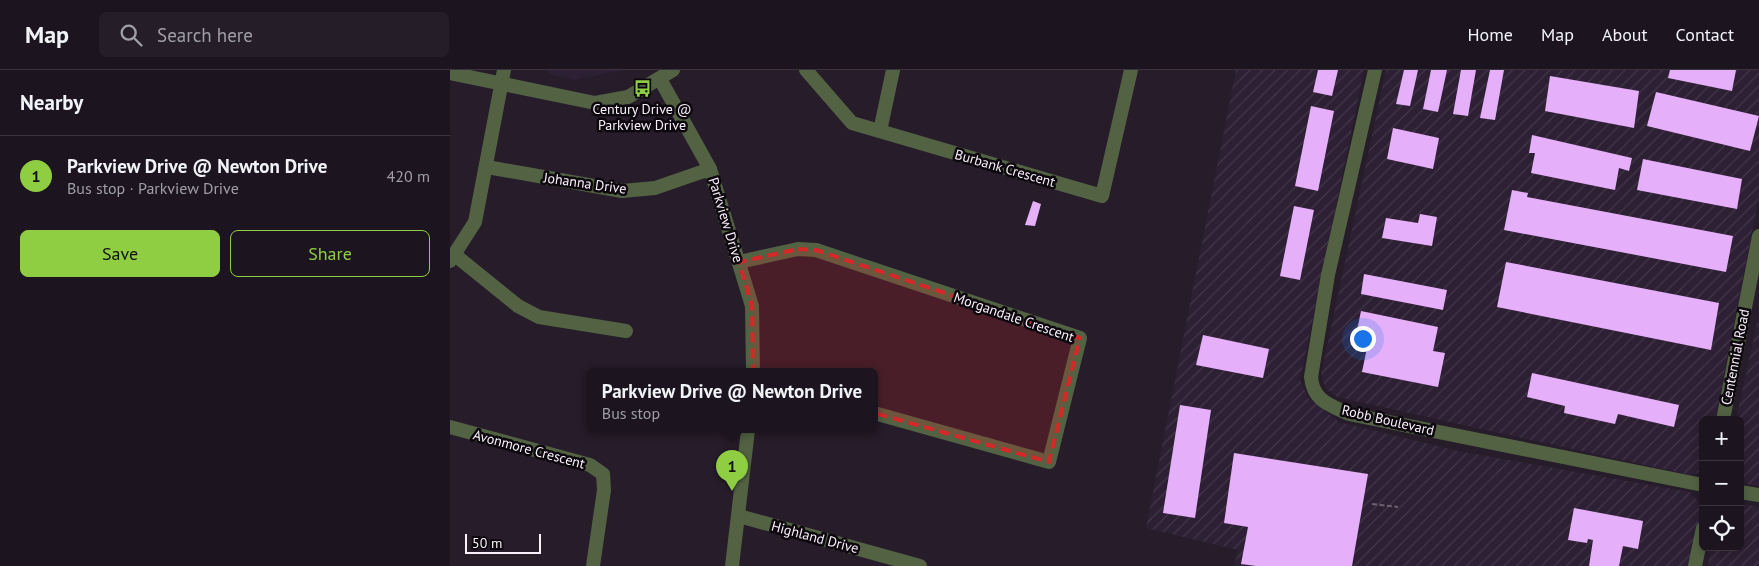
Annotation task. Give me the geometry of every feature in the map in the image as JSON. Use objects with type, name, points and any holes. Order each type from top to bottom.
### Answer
[{"type":"street","points":[[450,74],[503,77],[595,103],[628,97],[673,70]]},
{"type":"street","name":"Burbank Crescent","points":[[806,70],[852,123],[1102,196],[1131,70]]},
{"type":"street","points":[[880,131],[893,70]]},
{"type":"street","name":"Robb Boulevard","points":[[1375,70],[1328,275],[1311,377],[1312,388],[1317,396],[1326,404],[1349,414],[1699,484]]},
{"type":"street","points":[[503,77],[475,222],[452,258],[518,306],[539,317],[626,331]]},
{"type":"street","name":"Parkview Drive","points":[[660,79],[710,169],[752,306],[753,368]]},
{"type":"street","name":"Johanna Drive","points":[[487,167],[622,191],[655,188],[710,169]]},
{"type":"street","name":"Centennial Road","points":[[1725,416],[1759,236]]},
{"type":"street","name":"Morgandale Crescent","points":[[739,262],[798,249],[816,250],[1080,338],[1049,462],[878,414]]},
{"type":"street","name":"Avonmore Crescent","points":[[450,427],[590,465],[603,474],[604,490],[593,566]]},
{"type":"street","points":[[732,566],[748,433]]},
{"type":"street","points":[[1744,493],[1759,495]]},
{"type":"street","name":"Highland Drive","points":[[739,516],[920,566]]},
{"type":"street","points":[[1695,566],[1699,547]]},
{"type":"path","points":[[1372,504],[1398,508]]},
{"type":"highlighted area","points":[[798,249],[816,250],[1080,338],[1049,462],[753,379],[752,306],[739,262]]},
{"type":"shaded area","points":[[549,70],[624,70],[575,80],[549,74]]},
{"type":"shaded area","points":[[1236,70],[1364,70],[1300,380],[1308,398],[1339,422],[1458,451],[1689,492],[1699,502],[1699,518],[1689,566],[1234,566],[1238,550],[1146,528]]},
{"type":"shaded area","points":[[1386,70],[1759,70],[1759,197],[1716,416],[1699,416],[1699,472],[1691,475],[1337,397],[1326,389],[1321,375]]},
{"type":"shaded area","points":[[1759,314],[1759,486],[1744,484],[1744,416],[1737,416]]},
{"type":"shaded area","points":[[1744,504],[1759,507],[1759,566],[1708,566],[1710,551],[1744,551]]},
{"type":"building","points":[[1318,70],[1338,70],[1332,96],[1313,92]]},
{"type":"building","points":[[1404,70],[1418,70],[1410,106],[1396,104]]},
{"type":"building","points":[[1431,70],[1447,70],[1438,112],[1423,109]]},
{"type":"building","points":[[1461,70],[1476,70],[1468,116],[1453,114]]},
{"type":"building","points":[[1490,70],[1504,70],[1495,120],[1480,118]]},
{"type":"building","points":[[1670,70],[1736,70],[1732,91],[1668,78]]},
{"type":"building","points":[[1550,76],[1639,91],[1634,128],[1545,111]]},
{"type":"building","points":[[1656,92],[1759,116],[1750,151],[1647,126]]},
{"type":"building","points":[[1311,106],[1334,111],[1318,191],[1295,186]]},
{"type":"building","points":[[1393,128],[1439,138],[1433,169],[1387,159]]},
{"type":"building","points":[[1532,135],[1632,158],[1629,171],[1619,168],[1615,190],[1531,173],[1535,153],[1529,153]]},
{"type":"building","points":[[1643,159],[1742,179],[1737,209],[1637,190]]},
{"type":"building","points":[[1512,190],[1528,193],[1527,197],[1733,236],[1726,272],[1504,230]]},
{"type":"building","points":[[1033,201],[1041,204],[1035,226],[1025,225]]},
{"type":"building","points":[[1294,206],[1314,210],[1300,280],[1280,276]]},
{"type":"building","points":[[1420,214],[1437,217],[1432,246],[1382,238],[1386,218],[1418,223]]},
{"type":"building","points":[[1506,262],[1719,303],[1711,350],[1497,307]]},
{"type":"building","points":[[1364,274],[1447,290],[1443,310],[1361,294]]},
{"type":"building","points":[[1361,311],[1438,327],[1433,351],[1445,353],[1438,387],[1362,372],[1369,338],[1356,335]]},
{"type":"building","points":[[1203,335],[1269,349],[1263,378],[1196,365]]},
{"type":"building","points":[[1532,373],[1679,405],[1674,427],[1618,414],[1615,424],[1564,413],[1565,406],[1527,397]]},
{"type":"building","points":[[1180,405],[1211,410],[1195,518],[1163,513]]},
{"type":"building","points":[[1234,453],[1368,474],[1352,566],[1256,566],[1241,564],[1248,527],[1224,523]]},
{"type":"building","points":[[1574,508],[1643,521],[1638,549],[1623,546],[1619,566],[1589,566],[1593,540],[1588,539],[1587,543],[1568,540]]},
{"type":"place","name":"Century Drive @ Parkview Drive","points":[[642,89]]},
{"type":"place","name":"Parkview Drive @ Newton Drive","points":[[732,491]]}]
